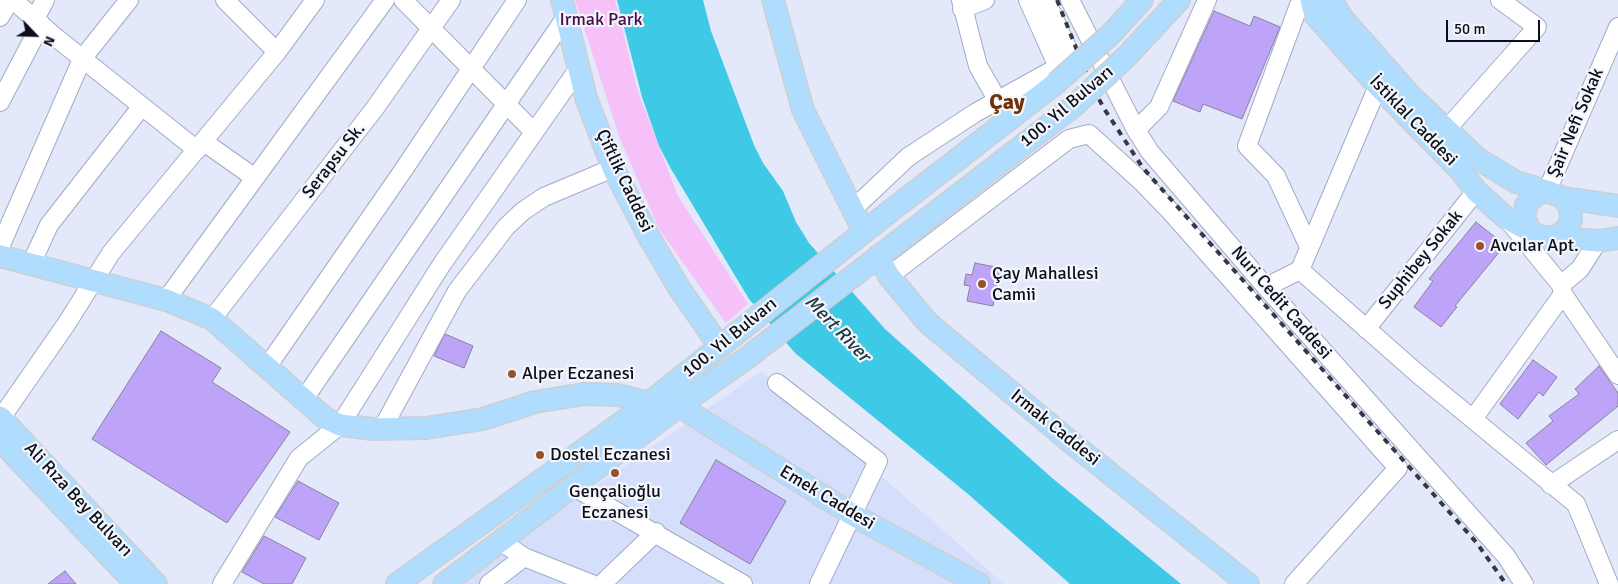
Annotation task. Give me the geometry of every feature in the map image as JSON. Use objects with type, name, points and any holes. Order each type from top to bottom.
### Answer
[{"type":"main road","points":[[773,0],[803,110],[864,232]]},
{"type":"main road","name":"100. Yıl Bulvarı","points":[[397,584],[649,403],[720,348],[864,232],[1056,83],[1111,34],[1142,0]]},
{"type":"main road","name":"100. Yıl Bulvarı","points":[[444,584],[679,406],[748,357],[1075,105],[1127,56],[1179,0]]},
{"type":"main road","name":"İstiklal Caddesi","points":[[1331,0],[1349,26],[1410,95],[1478,159],[1516,182],[1556,194],[1618,206]]},
{"type":"main road","name":"İstiklal Caddesi","points":[[1304,5],[1378,86],[1461,171],[1476,191],[1506,218],[1529,229]]},
{"type":"main road","name":"Çiftlik Caddesi","points":[[564,9],[586,98],[613,168],[659,254],[720,348]]},
{"type":"main road","points":[[1554,237],[1565,231],[1571,220],[1570,208],[1556,194],[1535,195],[1526,205],[1524,218],[1529,229],[1541,237],[1608,240]]},
{"type":"main road","points":[[0,256],[166,300],[212,319],[325,418],[340,424],[382,429],[426,428],[483,420],[535,402],[584,394],[618,395],[649,403]]},
{"type":"main road","name":"Irmak Caddesi","points":[[878,256],[889,276],[926,322],[1073,444],[1248,584]]},
{"type":"main road","name":"Emek Caddesi","points":[[679,406],[853,515],[979,584]]},
{"type":"main road","name":"Ali Rıza Bey Bulvarı","points":[[0,417],[156,584]]},
{"type":"main road","name":"Ali Rıza Bey Bulvarı","points":[[0,440],[136,584]]},
{"type":"street","points":[[0,17],[11,0],[142,106],[201,146],[255,178]]},
{"type":"street","points":[[0,102],[38,22],[45,0]]},
{"type":"street","points":[[0,247],[82,58],[130,0]]},
{"type":"street","points":[[225,0],[277,52]]},
{"type":"street","points":[[0,417],[111,253],[277,52],[315,0]]},
{"type":"street","points":[[166,300],[385,0]]},
{"type":"street","points":[[403,0],[470,70],[534,132]]},
{"type":"street","name":"Serapsu Sk.","points":[[212,319],[375,108],[451,0]]},
{"type":"street","points":[[267,366],[402,172],[517,0]]},
{"type":"street","points":[[985,0],[962,4],[978,66],[998,101]]},
{"type":"street","points":[[852,210],[908,157],[975,113],[1058,67],[1028,0]]},
{"type":"street","points":[[1046,0],[1072,58]]},
{"type":"street","name":"Nuri Cedit Caddesi","points":[[1070,0],[1136,130],[1171,177],[1266,287],[1506,556],[1524,584]]},
{"type":"street","points":[[1136,130],[1159,107],[1207,0]]},
{"type":"street","points":[[1446,130],[1537,27],[1500,0]]},
{"type":"street","points":[[1304,5],[1247,146],[1276,176],[1309,248]]},
{"type":"street","points":[[304,399],[507,104],[564,9]]},
{"type":"street","name":"Şair Nefi Sokak","points":[[1556,194],[1618,27]]},
{"type":"street","points":[[222,584],[299,458],[340,424],[442,264],[579,68]]},
{"type":"street","points":[[1266,287],[1300,270],[1378,86]]},
{"type":"street","points":[[32,264],[49,225],[142,106]]},
{"type":"street","name":"Nuri Cedit Caddesi","points":[[889,276],[1069,139],[1090,134],[1171,212],[1398,468],[1294,584]]},
{"type":"street","points":[[382,429],[457,291],[506,227],[544,197],[613,168]]},
{"type":"street","name":"Suphibey Sokak","points":[[1366,329],[1476,191]]},
{"type":"street","points":[[1506,218],[1562,290],[1618,375]]},
{"type":"street","points":[[1473,419],[1562,290],[1608,240]]},
{"type":"street","points":[[1300,270],[1366,329],[1576,504],[1609,584]]},
{"type":"street","points":[[777,383],[878,461],[819,584]]},
{"type":"street","points":[[1552,485],[1618,440]]},
{"type":"street","points":[[574,487],[656,532],[743,584]]},
{"type":"street","points":[[602,584],[656,532]]},
{"type":"street","points":[[500,541],[524,557],[592,584]]},
{"type":"street","points":[[489,584],[524,557]]},
{"type":"shaded area","points":[[762,371],[1004,584],[454,584]]},
{"type":"green space","name":"Irmak Park","points":[[575,0],[615,0],[638,92],[678,196],[748,304],[726,323],[659,229],[620,139]]},
{"type":"water","name":"Mert River","points":[[617,0],[703,0],[711,31],[754,145],[763,163],[783,191],[796,222],[809,243],[885,329],[1051,477],[1181,584],[1070,584],[968,494],[795,353],[749,299],[659,146],[642,97]]},
{"type":"building","points":[[1214,11],[1250,26],[1254,16],[1280,27],[1242,119],[1203,104],[1200,112],[1173,101]]},
{"type":"building","points":[[1476,222],[1505,245],[1455,306],[1457,307],[1441,327],[1414,307],[1433,281],[1429,279]]},
{"type":"building","name":"Çay Mahallesi Camii","points":[[975,263],[1000,268],[993,306],[967,301],[970,286],[964,285],[966,274],[972,275]]},
{"type":"building","points":[[161,331],[221,368],[212,382],[290,432],[227,523],[92,439]]},
{"type":"building","points":[[445,334],[473,346],[464,368],[434,356]]},
{"type":"building","points":[[1533,360],[1557,377],[1543,396],[1539,392],[1518,419],[1500,404]]},
{"type":"building","points":[[1599,366],[1618,393],[1618,406],[1546,465],[1526,443],[1553,421],[1549,416],[1579,394],[1575,389]]},
{"type":"building","points":[[716,460],[786,501],[750,564],[680,523]]},
{"type":"building","points":[[298,481],[339,503],[319,540],[275,517]]},
{"type":"building","points":[[264,536],[306,558],[292,584],[264,584],[242,572]]},
{"type":"building","points":[[65,571],[76,584],[48,584]]},
{"type":"railway","points":[[1057,0],[1084,68],[1103,107],[1143,168],[1476,542],[1506,584]]},
{"type":"place","name":"Avcılar Apt.","points":[[1480,246]]},
{"type":"place","name":"Çay Mahallesi Camii","points":[[982,284]]},
{"type":"place","name":"Alper Eczanesi","points":[[512,374]]},
{"type":"place","name":"Dostel Eczanesi","points":[[540,455]]},
{"type":"place","name":"Gençalioğlu Eczanesi","points":[[615,473]]},
{"type":"district","name":"Çay","points":[[1007,103]]}]
